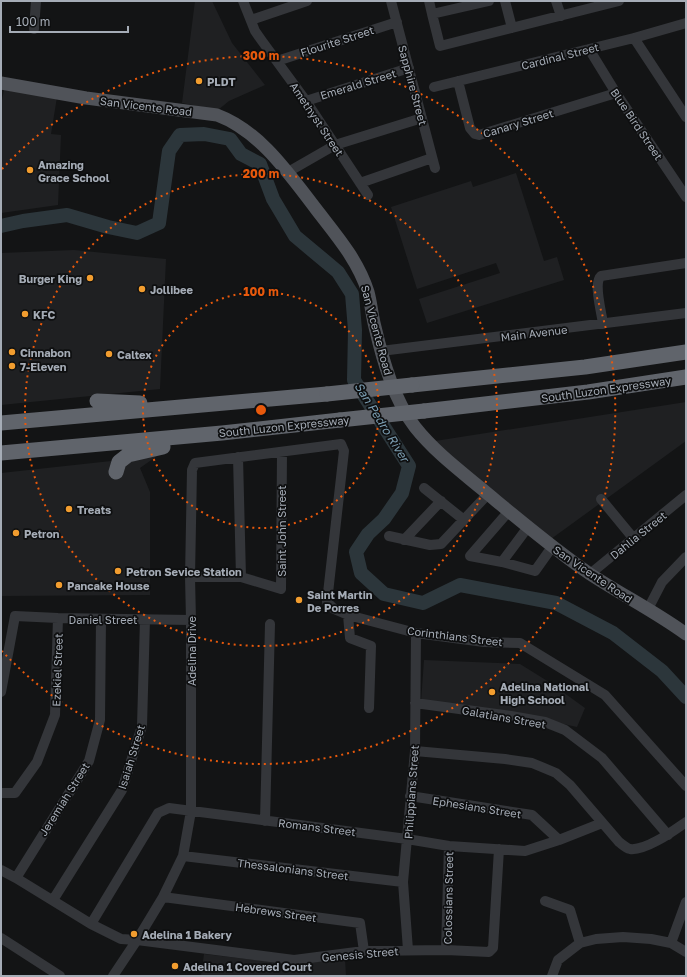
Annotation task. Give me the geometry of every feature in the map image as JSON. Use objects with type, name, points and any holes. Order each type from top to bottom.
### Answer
[{"type":"highway","points":[[1,423],[327,394],[585,367],[686,352]]},
{"type":"highway","name":"South Luzon Expressway","points":[[1,453],[222,433],[424,411],[588,392],[686,377]]},
{"type":"highway","points":[[97,401],[128,403],[180,401],[220,404]]},
{"type":"highway","points":[[116,472],[120,462],[128,455],[222,433]]},
{"type":"main road","name":"San Vicente Road","points":[[1,83],[86,98],[217,115],[227,119],[257,140],[288,172],[346,247],[360,271],[368,292],[386,369],[399,400],[415,427],[440,454],[552,547],[620,594],[648,609],[686,634]]},
{"type":"street","points":[[34,29],[36,1]]},
{"type":"street","name":"Amethyst Street","points":[[244,1],[255,31],[306,101],[368,195]]},
{"type":"street","points":[[251,20],[307,1]]},
{"type":"street","name":"Sapphire Street","points":[[391,1],[435,168]]},
{"type":"street","points":[[429,1],[440,46],[619,1]]},
{"type":"street","points":[[432,14],[489,1]]},
{"type":"street","points":[[505,1],[512,28]]},
{"type":"street","points":[[556,1],[561,16]]},
{"type":"street","name":"Flourite Street","points":[[277,61],[397,22]]},
{"type":"street","name":"Cardinal Street","points":[[434,87],[634,38],[686,22]]},
{"type":"street","points":[[634,38],[686,117]]},
{"type":"street","name":"Blue Bird Street","points":[[589,49],[616,93],[686,197]]},
{"type":"street","name":"Emerald Street","points":[[306,101],[409,68]]},
{"type":"street","name":"Canary Street","points":[[458,81],[470,128],[475,134],[479,135],[616,93]]},
{"type":"street","points":[[288,172],[335,145],[422,118]]},
{"type":"street","points":[[360,183],[432,158]]},
{"type":"street","points":[[603,324],[597,286],[598,278],[601,276],[686,263]]},
{"type":"street","name":"Main Avenue","points":[[381,351],[686,313]]},
{"type":"street","name":"Adelina Drive","points":[[113,976],[137,940],[163,896],[183,856],[191,811],[192,620],[190,577],[192,470],[195,463],[341,444],[344,451]]},
{"type":"street","name":"Corinthians Street","points":[[344,451],[327,602],[334,609],[348,615],[416,633],[484,642],[520,642],[605,696],[686,786]]},
{"type":"street","name":"Saint John Street","points":[[190,577],[241,577],[281,589],[282,452]]},
{"type":"street","points":[[238,458],[241,577]]},
{"type":"street","points":[[424,488],[464,520]]},
{"type":"street","points":[[389,536],[430,545],[441,544],[488,494]]},
{"type":"street","name":"Dahlia Street","points":[[590,574],[686,495]]},
{"type":"street","points":[[601,499],[634,539]]},
{"type":"street","points":[[404,540],[441,501]]},
{"type":"street","points":[[509,511],[470,556],[502,562],[535,571],[552,547]]},
{"type":"street","points":[[502,562],[528,527]]},
{"type":"street","points":[[648,609],[662,582],[686,557]]},
{"type":"street","points":[[348,615],[350,638],[371,646],[369,708]]},
{"type":"street","name":"Daniel Street","points":[[1,692],[15,616],[192,620]]},
{"type":"street","name":"Ezekiel Street","points":[[1,793],[15,793],[36,762],[55,715],[58,618]]},
{"type":"street","name":"Jeremiah Street","points":[[16,878],[89,761],[100,720],[101,619]]},
{"type":"street","name":"Isaiah Street","points":[[53,900],[122,790],[142,726],[145,619]]},
{"type":"street","points":[[265,820],[270,624]]},
{"type":"street","name":"Philippians Street","points":[[408,950],[403,882],[415,751],[416,633]]},
{"type":"street","name":"Galatians Street","points":[[415,703],[545,722],[565,730],[602,758],[668,835]]},
{"type":"street","points":[[415,751],[505,759],[532,763],[556,773],[570,785],[619,842],[629,848],[639,849],[668,835],[686,822]]},
{"type":"street","name":"Ephesians Street","points":[[410,796],[532,815],[559,840]]},
{"type":"street","name":"Romans Street","points":[[91,924],[158,813],[169,808],[407,839],[449,846],[525,851],[559,840],[602,823]]},
{"type":"street","name":"Colossians Street","points":[[446,950],[449,846]]},
{"type":"street","name":"Genesis Street","points":[[1,870],[91,924],[121,939],[294,960],[364,951],[446,950],[489,952],[494,948],[499,849]]},
{"type":"street","name":"Thessalonians Street","points":[[183,856],[403,882]]},
{"type":"street","name":"Hebrews Street","points":[[163,896],[360,923],[364,951]]},
{"type":"street","points":[[545,901],[570,910],[580,943]]},
{"type":"street","points":[[671,943],[686,902]]},
{"type":"street","points":[[552,976],[558,960],[580,943],[596,939],[623,937],[651,939],[671,943],[686,952]]},
{"type":"street","points":[[1,938],[57,975]]},
{"type":"shaded area","points":[[195,1],[212,1],[232,43],[265,85],[229,101],[218,110],[182,103]]},
{"type":"shaded area","name":"Amazing Grace School","points":[[4,90],[57,97],[51,134],[61,135],[58,205],[1,213],[1,105]]},
{"type":"shaded area","points":[[516,173],[544,261],[557,257],[564,280],[427,323],[419,299],[500,273],[496,263],[417,289],[391,207],[471,181],[473,187]]},
{"type":"shaded area","points":[[74,250],[166,259],[160,389],[1,405],[1,253]]},
{"type":"shaded area","points":[[686,402],[686,441],[551,539],[490,492],[435,441]]},
{"type":"shaded area","points":[[157,456],[140,468],[150,492],[150,595],[1,596],[1,473]]},
{"type":"shaded area","name":"Adelina National High School","points":[[424,660],[520,664],[549,682],[585,708],[577,727],[516,714],[421,702]]},
{"type":"shaded area","points":[[204,954],[292,964],[345,959],[346,976],[201,976]]},
{"type":"waterway","name":"San Pedro River","points":[[1,226],[23,221],[67,215],[108,227],[137,233],[159,223],[169,151],[180,135],[204,134],[230,139],[241,154],[260,164],[273,199],[295,236],[338,272],[352,294],[355,330],[354,380],[409,466],[402,493],[384,519],[368,534],[356,552],[361,573],[384,594],[423,603],[460,585],[556,603],[613,633],[662,671],[686,697]]},
{"type":"place","name":"PLDT","points":[[199,81]]},
{"type":"place","name":"Amazing Grace School","points":[[30,170]]},
{"type":"place","name":"Burger King","points":[[90,278]]},
{"type":"place","name":"Jollibee","points":[[142,289]]},
{"type":"place","name":"KFC","points":[[25,314]]},
{"type":"place","name":"Cinnabon","points":[[12,352]]},
{"type":"place","name":"Caltex","points":[[109,354]]},
{"type":"place","name":"7-Eleven","points":[[12,366]]},
{"type":"place","name":"Treats","points":[[69,509]]},
{"type":"place","name":"Petron","points":[[16,533]]},
{"type":"place","name":"Petron Sevice Station","points":[[118,571]]},
{"type":"place","name":"Pancake House","points":[[59,585]]},
{"type":"place","name":"Saint Martin De Porres","points":[[299,600]]},
{"type":"place","name":"Adelina National High School","points":[[492,692]]},
{"type":"place","name":"Adelina 1 Bakery","points":[[134,934]]},
{"type":"place","name":"Adelina 1 Covered Court","points":[[175,966]]}]
